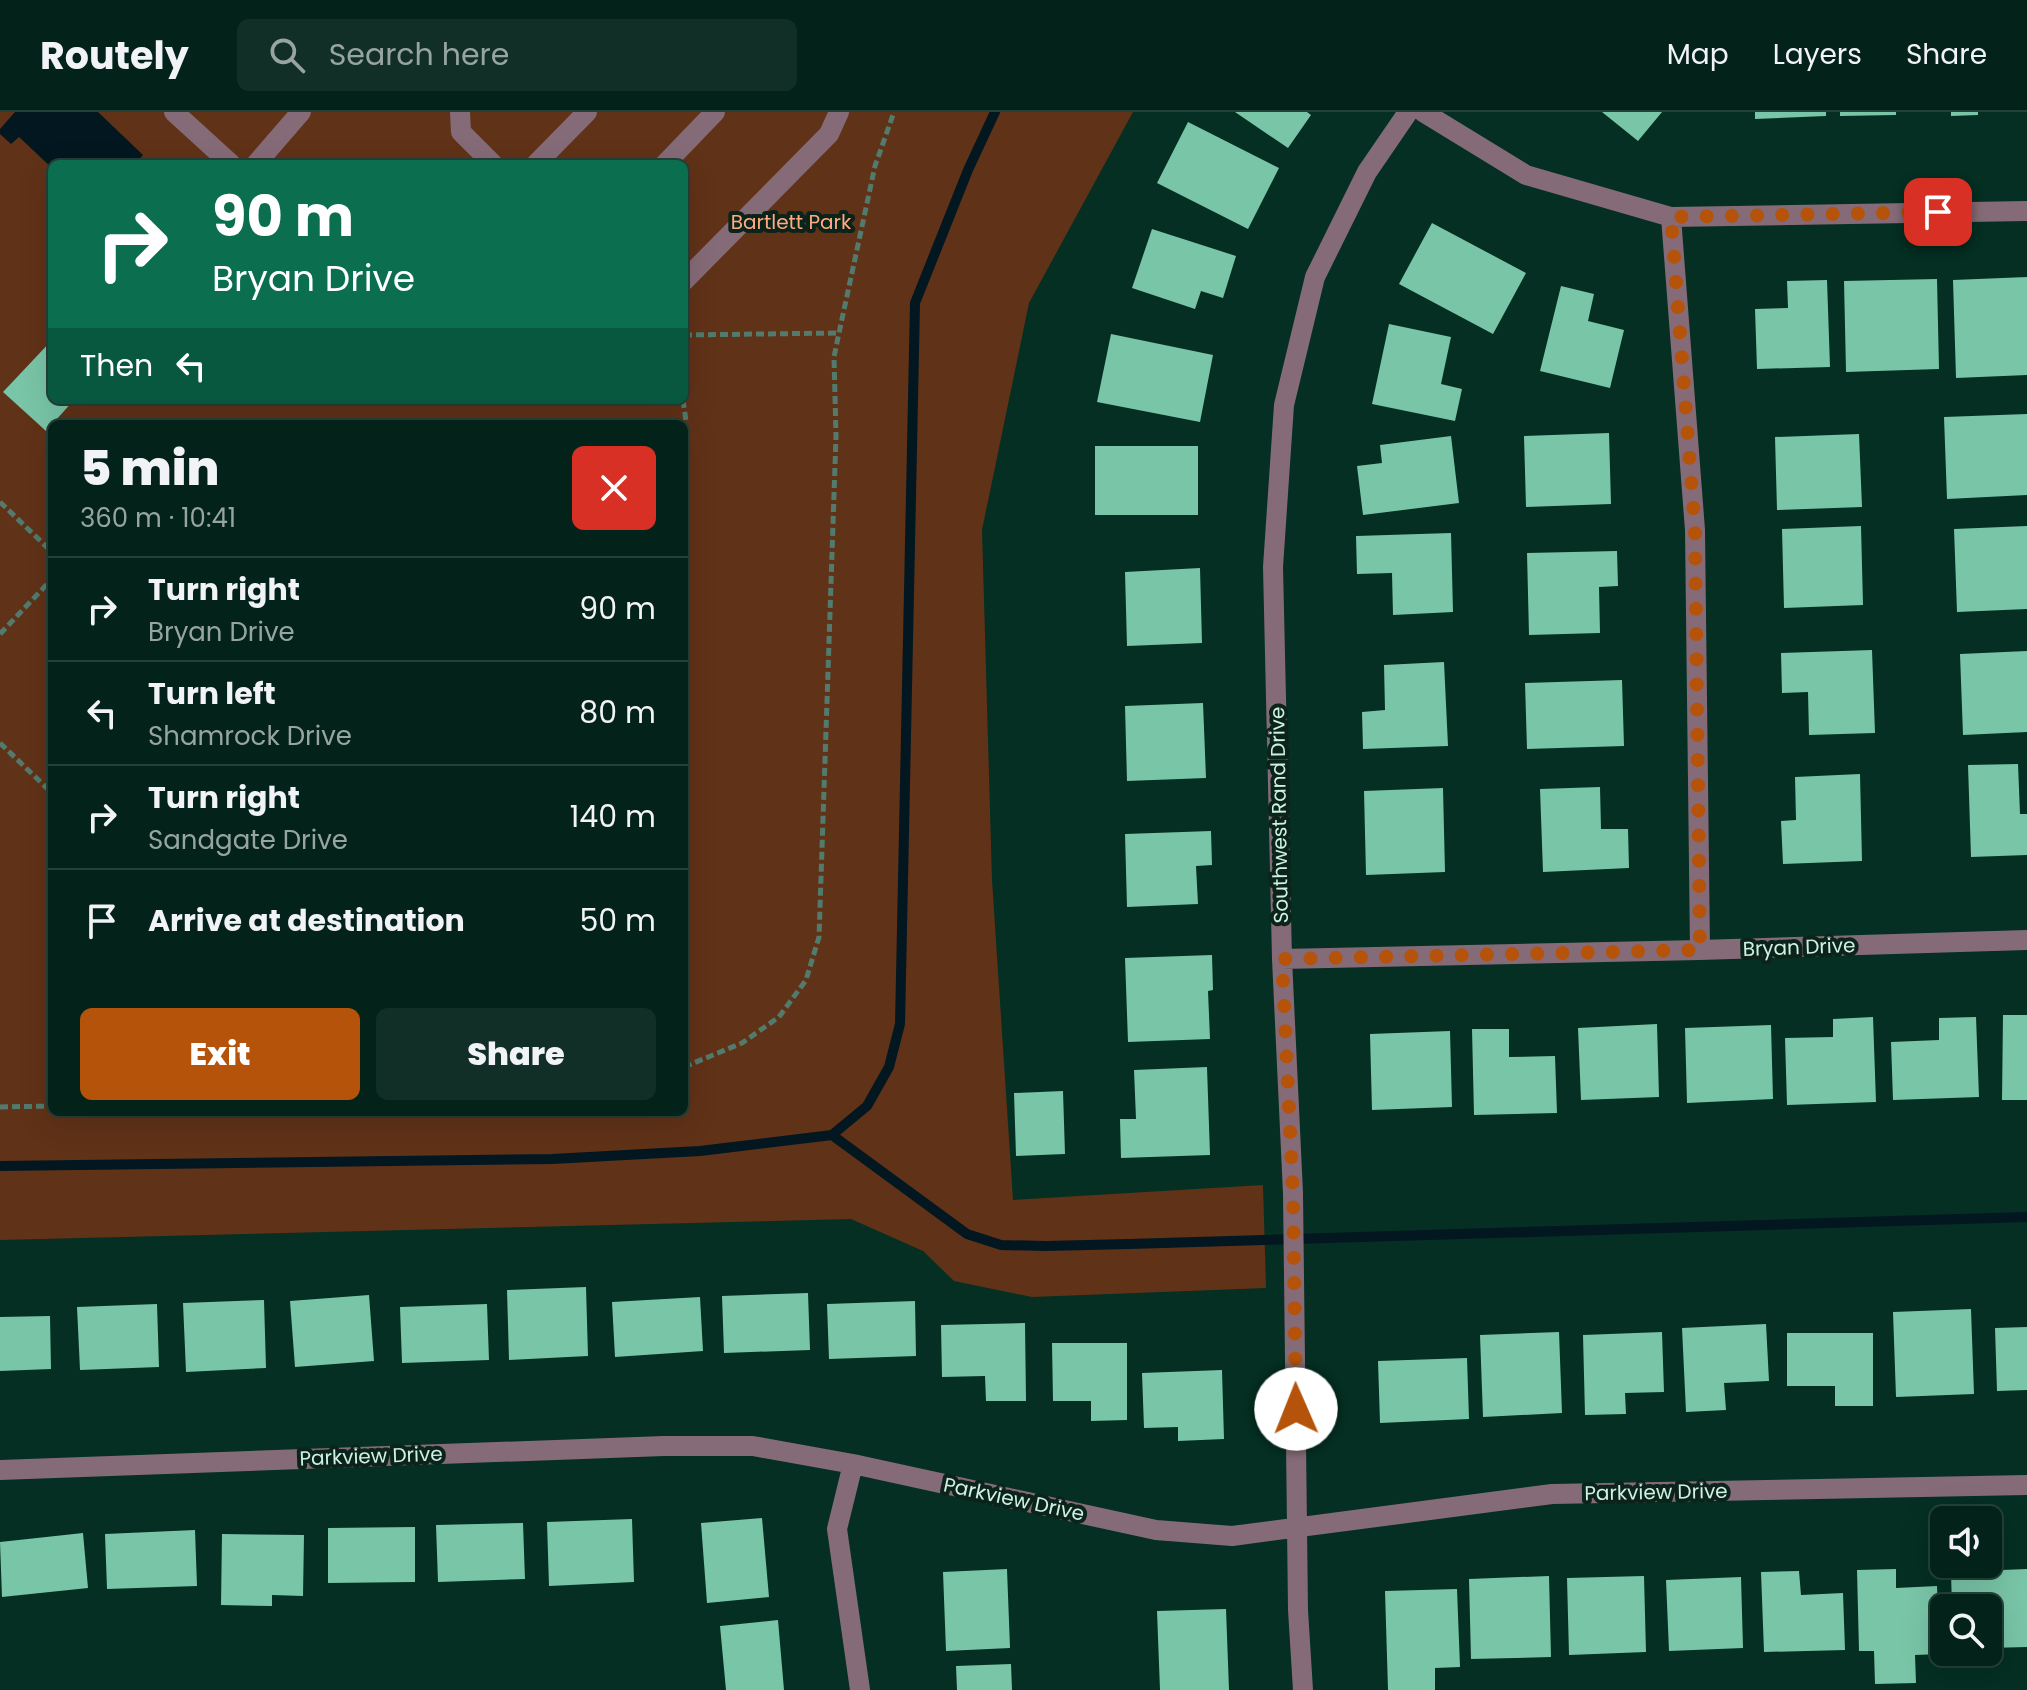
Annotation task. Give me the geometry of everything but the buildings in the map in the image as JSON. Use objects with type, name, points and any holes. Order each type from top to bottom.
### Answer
[{"type":"street","points":[[174,112],[227,160]]},
{"type":"street","points":[[259,160],[301,112]]},
{"type":"street","points":[[460,112],[461,132],[489,160]]},
{"type":"street","points":[[540,160],[587,112]]},
{"type":"street","points":[[669,160],[715,112]]},
{"type":"street","points":[[688,277],[829,134],[839,112]]},
{"type":"street","name":"Southwest Rand Drive","points":[[1303,1690],[1298,1610],[1293,1193],[1282,959],[1273,567],[1284,405],[1315,277],[1367,172],[1408,112]]},
{"type":"street","points":[[1423,112],[1526,175],[1671,217],[2027,211]]},
{"type":"street","points":[[1671,217],[1695,530],[1700,950]]},
{"type":"street","name":"Bryan Drive","points":[[1282,959],[2027,940]]},
{"type":"street","name":"Parkview Drive","points":[[0,1470],[664,1446],[753,1446],[853,1464],[1156,1530],[1232,1536],[1552,1494],[2027,1485]]},
{"type":"street","points":[[853,1464],[837,1529],[860,1690]]},
{"type":"path","points":[[688,1065],[742,1043],[779,1017],[806,980],[819,937],[835,452],[834,357],[875,166],[894,112]]},
{"type":"path","points":[[688,335],[839,333]]},
{"type":"path","points":[[0,502],[48,548]]},
{"type":"path","points":[[0,634],[48,583]]},
{"type":"path","points":[[0,743],[48,789]]},
{"type":"path","points":[[0,1107],[48,1106]]},
{"type":"green space","name":"Bartlett Park","points":[[0,112],[1133,112],[1029,303],[982,530],[992,880],[1013,1200],[1263,1185],[1266,1288],[1032,1297],[954,1281],[923,1251],[851,1219],[0,1240]]},
{"type":"water","points":[[15,112],[98,112],[143,155],[139,160],[48,160],[48,164],[19,137],[11,144],[0,134],[0,129]]},
{"type":"waterway","points":[[0,1166],[552,1159],[700,1151],[832,1135],[867,1106],[889,1067],[900,1024],[915,303],[968,170],[995,112]]},
{"type":"waterway","points":[[832,1135],[967,1234],[1001,1245],[1129,1244],[2027,1217]]},
{"type":"route","points":[[1296,1409],[1293,1193],[1282,959],[1700,950],[1695,530],[1671,217],[1938,212]]}]
